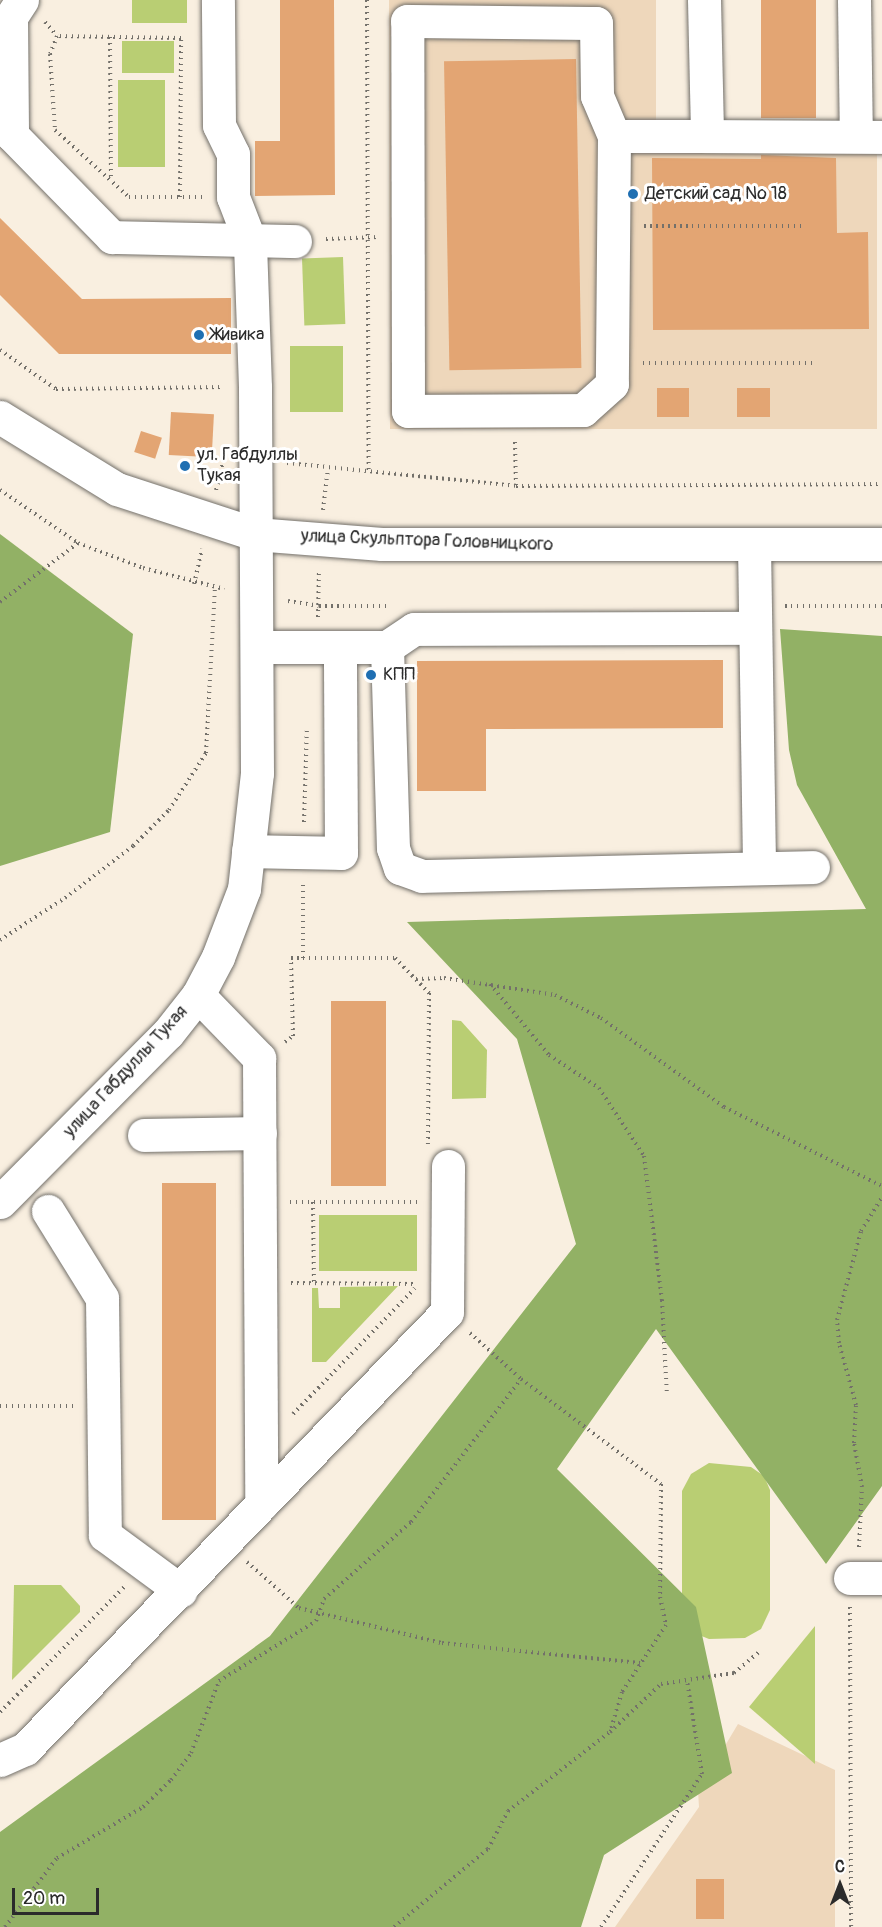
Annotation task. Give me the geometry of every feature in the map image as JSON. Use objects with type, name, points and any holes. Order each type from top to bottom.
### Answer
[{"type":"street","points":[[22,0],[11,17],[12,135],[112,237],[295,241]]},
{"type":"street","points":[[218,0],[219,125],[233,154],[233,197]]},
{"type":"street","points":[[704,0],[706,136]]},
{"type":"street","points":[[614,136],[869,137],[854,0]]},
{"type":"street","points":[[407,21],[596,23],[597,96],[614,136],[614,226],[612,384],[583,410],[408,411],[407,21]]},
{"type":"street","name":"улица Габдуллы Тукая","points":[[0,1202],[168,1033],[198,995],[218,957],[244,889],[257,773],[258,647],[255,534],[239,458],[255,387],[250,241],[233,197]]},
{"type":"street","name":"улица Скульптора Головницкого","points":[[0,417],[117,489],[255,534],[382,544],[882,544]]},
{"type":"street","points":[[754,545],[759,868]]},
{"type":"street","points":[[258,647],[387,646],[414,629],[755,617]]},
{"type":"street","points":[[387,646],[393,848],[400,868],[422,876],[813,867]]},
{"type":"street","points":[[248,851],[341,853],[340,648]]},
{"type":"street","points":[[198,995],[259,1058],[261,1504]]},
{"type":"street","points":[[144,1135],[260,1133]]},
{"type":"street","points":[[0,1760],[25,1749],[227,1544],[261,1504],[447,1312],[448,1166]]},
{"type":"street","points":[[48,1211],[102,1298],[105,1535],[181,1591]]},
{"type":"street","points":[[849,1578],[882,1578]]},
{"type":"path","points":[[367,0],[369,472]]},
{"type":"path","points":[[180,197],[181,38],[57,36],[50,54],[55,130],[129,197],[180,197],[233,197]]},
{"type":"path","points":[[110,37],[111,181]]},
{"type":"path","points":[[614,226],[805,226]]},
{"type":"path","points":[[295,241],[407,235]]},
{"type":"path","points":[[0,350],[56,389],[255,387]]},
{"type":"path","points":[[613,363],[814,363]]},
{"type":"path","points":[[513,410],[516,486]]},
{"type":"path","points":[[239,458],[516,486],[882,484]]},
{"type":"path","points":[[0,490],[78,543],[143,568],[215,588],[319,606],[401,606]]},
{"type":"path","points":[[0,602],[78,543]]},
{"type":"path","points":[[0,940],[65,898],[133,846],[169,810],[206,753],[215,588]]},
{"type":"path","points":[[755,617],[882,606]]},
{"type":"path","points":[[259,1058],[293,1036],[291,958],[395,958],[429,993],[428,1155],[448,1166]]},
{"type":"path","points":[[416,979],[444,978],[555,995],[601,1018],[724,1107],[882,1186]]},
{"type":"path","points":[[490,984],[507,1009],[549,1055],[599,1088],[644,1156],[662,1300],[667,1396]]},
{"type":"path","points":[[851,1927],[849,1578],[861,1543],[862,1487],[854,1443],[856,1405],[837,1320],[861,1231],[882,1198]]},
{"type":"path","points":[[260,1202],[448,1203]]},
{"type":"path","points":[[313,1202],[314,1283]]},
{"type":"path","points":[[260,1282],[419,1284],[261,1447]]},
{"type":"path","points":[[447,1312],[521,1379],[661,1484],[660,1597],[666,1626],[622,1692],[610,1732]]},
{"type":"path","points":[[5,1927],[57,1858],[143,1807],[171,1780],[191,1753],[219,1681],[316,1621],[324,1599],[411,1522],[521,1379]]},
{"type":"path","points":[[0,1406],[104,1406]]},
{"type":"path","points":[[227,1544],[299,1608],[442,1642],[640,1662]]},
{"type":"path","points":[[0,1712],[147,1564]]},
{"type":"path","points":[[394,1927],[488,1849],[508,1811],[610,1732],[661,1684],[734,1673],[759,1652]]},
{"type":"path","points":[[602,1927],[702,1774],[687,1680]]},
{"type":"shaded area","name":"Детский сад № 18","points":[[389,0],[656,0],[656,152],[877,152],[877,429],[390,429]]},
{"type":"shaded area","points":[[738,1724],[835,1770],[835,1927],[615,1927],[699,1807],[698,1791]]},
{"type":"green space","points":[[132,0],[187,0],[187,23],[132,23]]},
{"type":"green space","points":[[122,41],[174,41],[174,73],[122,73]]},
{"type":"green space","points":[[118,80],[165,80],[165,167],[118,167]]},
{"type":"green space","points":[[343,257],[345,324],[304,325],[302,258]]},
{"type":"green space","points":[[290,346],[343,346],[343,412],[290,412]]},
{"type":"green space","points":[[0,534],[133,634],[110,832],[0,866]]},
{"type":"green space","points":[[780,629],[882,636],[882,1486],[826,1564],[656,1329],[557,1469],[696,1607],[732,1773],[604,1855],[581,1927],[0,1927],[0,1832],[270,1636],[576,1244],[517,1039],[407,922],[866,909],[797,785],[789,750]]},
{"type":"green space","points":[[452,1020],[461,1021],[487,1050],[486,1098],[452,1099]]},
{"type":"green space","points":[[319,1215],[417,1215],[417,1271],[319,1271]]},
{"type":"green space","points":[[398,1286],[326,1362],[312,1362],[312,1288],[318,1288],[319,1308],[340,1308],[340,1287]]},
{"type":"green space","points":[[709,1463],[751,1467],[764,1476],[770,1490],[770,1610],[761,1629],[745,1638],[709,1639],[699,1635],[682,1604],[682,1491],[691,1474]]},
{"type":"green space","points":[[14,1585],[61,1585],[80,1606],[80,1612],[12,1680]]},
{"type":"green space","points":[[815,1626],[815,1764],[749,1707]]},
{"type":"building","points":[[280,0],[334,0],[335,195],[255,196],[255,141],[280,141]]},
{"type":"building","points":[[761,0],[816,0],[816,118],[761,118]]},
{"type":"building","points":[[576,59],[581,368],[449,370],[444,61]]},
{"type":"building","points":[[761,155],[836,158],[837,233],[868,232],[869,329],[653,330],[652,158],[761,159]]},
{"type":"building","points":[[0,218],[82,299],[231,298],[231,354],[59,354],[0,295]]},
{"type":"building","points":[[657,388],[689,388],[689,417],[657,417]]},
{"type":"building","points":[[737,388],[770,388],[770,417],[737,417]]},
{"type":"building","points":[[171,412],[214,414],[212,457],[169,455]]},
{"type":"building","points":[[141,431],[162,438],[155,459],[134,452]]},
{"type":"building","points":[[723,660],[723,728],[486,729],[486,791],[417,791],[417,661]]},
{"type":"building","points":[[331,1001],[386,1001],[386,1186],[331,1186]]},
{"type":"building","points":[[162,1183],[216,1183],[216,1520],[162,1520]]},
{"type":"building","points":[[696,1879],[724,1879],[724,1919],[696,1919]]},
{"type":"place","name":"Детский сад № 18","points":[[633,194]]},
{"type":"place","name":"Живика","points":[[199,335]]},
{"type":"place","name":"ул. Габдуллы Тукая","points":[[185,466]]},
{"type":"place","name":"КПП","points":[[371,675]]}]
